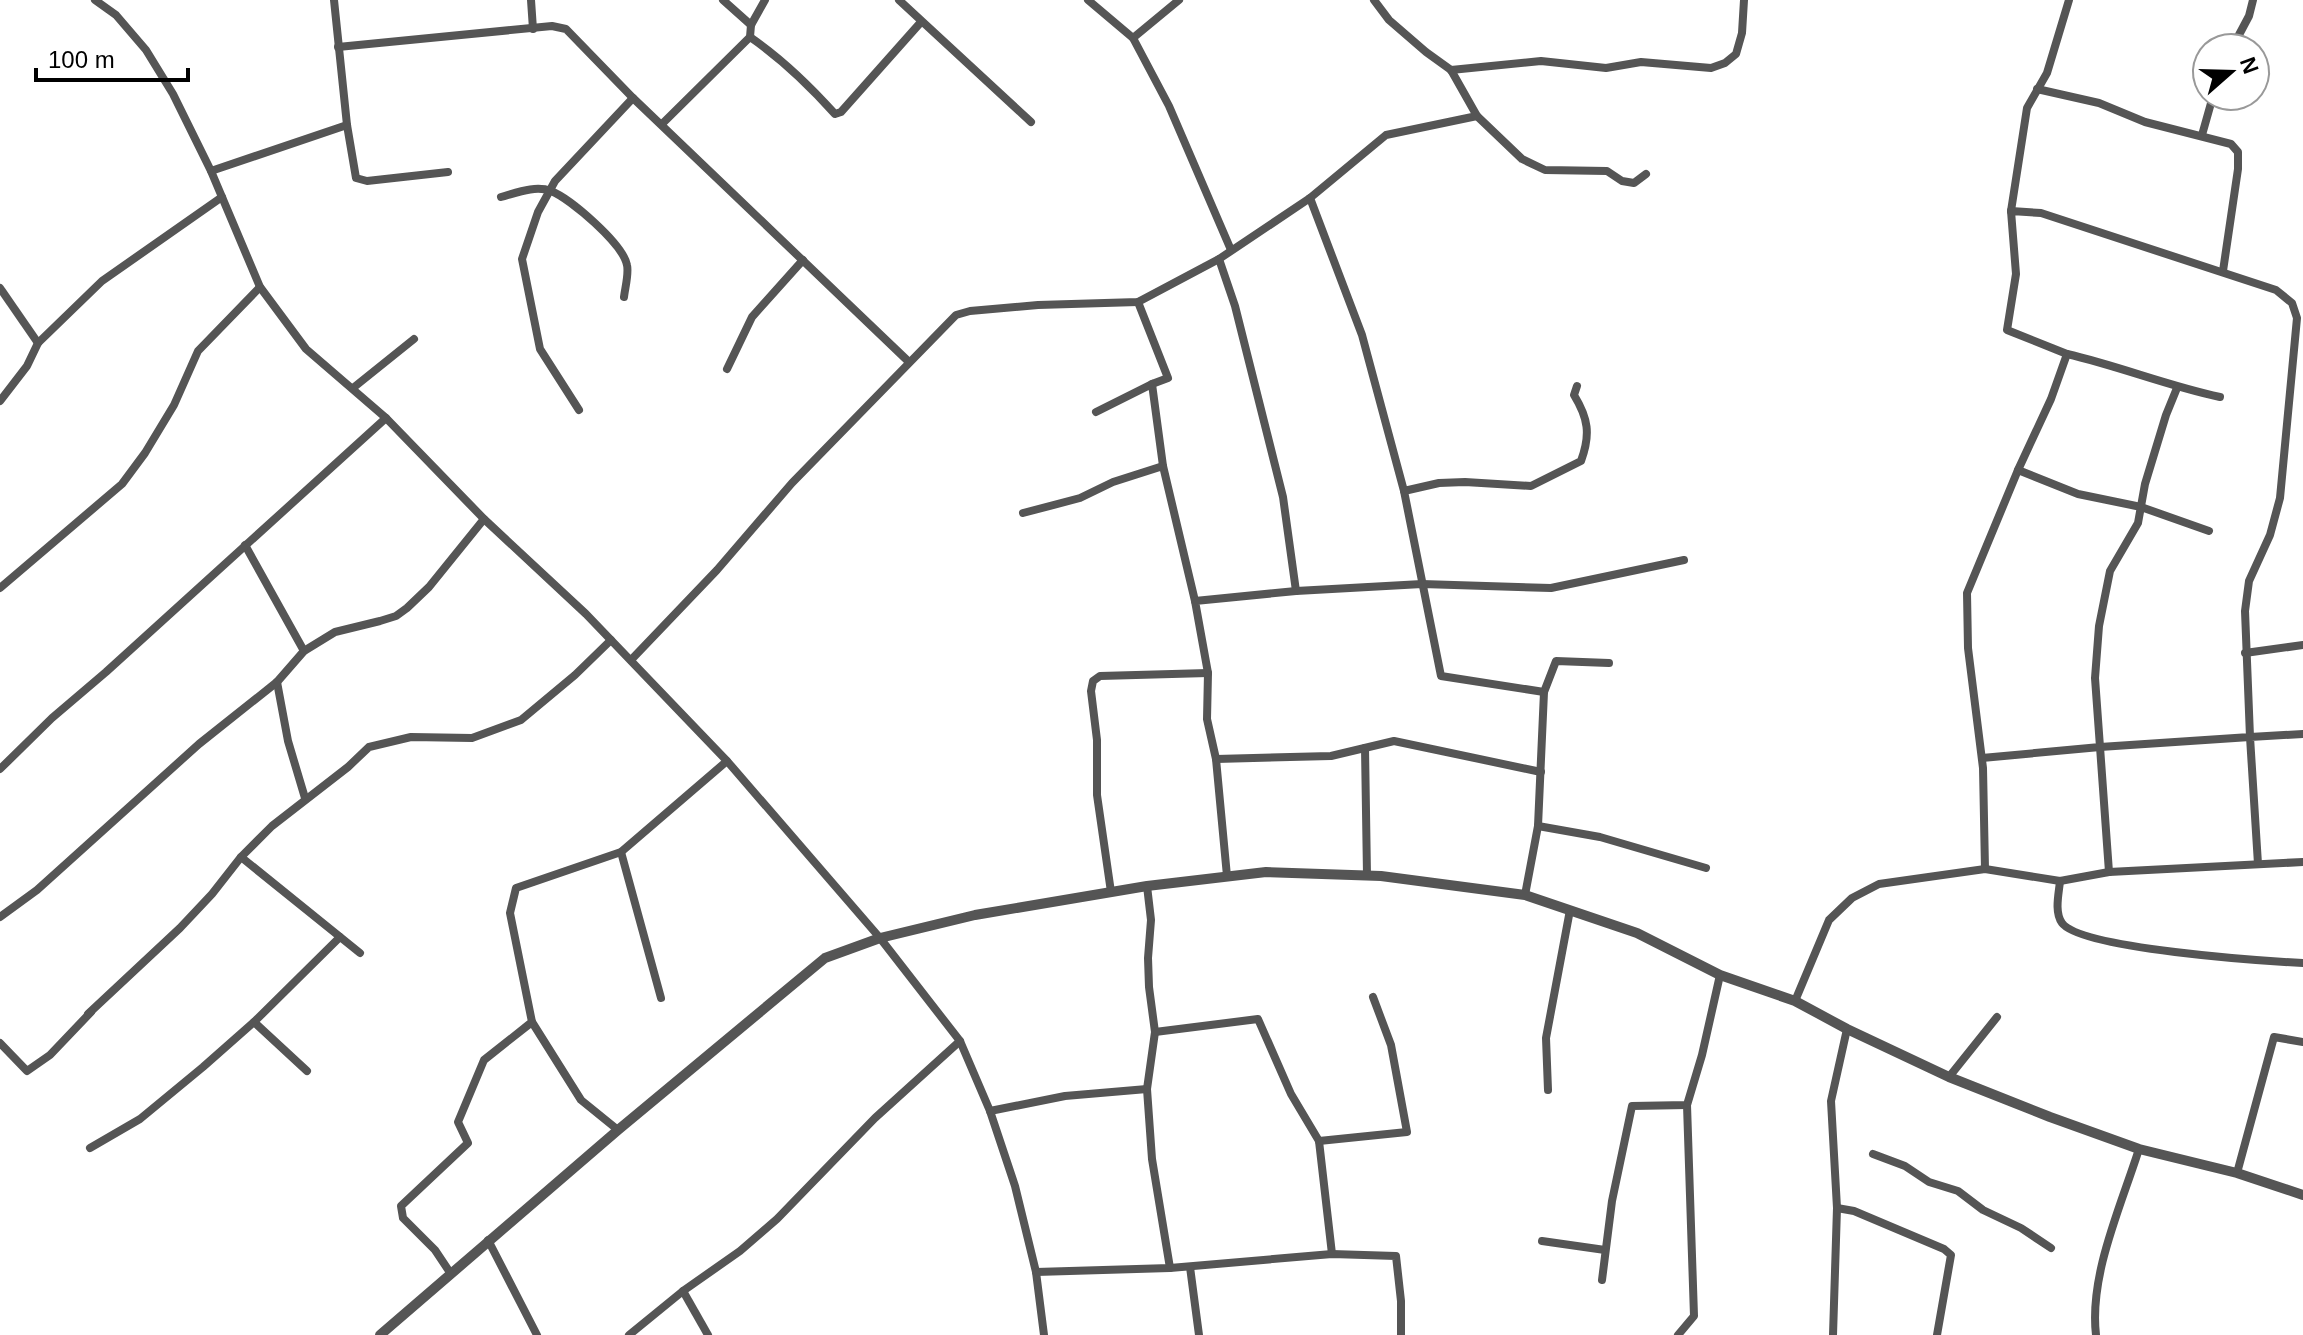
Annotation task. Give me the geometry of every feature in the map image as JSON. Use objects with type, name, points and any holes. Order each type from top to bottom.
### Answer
[{"type":"street","points":[[95,0],[116,15],[146,50],[173,94],[211,171],[260,287],[306,349],[386,418],[484,519],[631,660],[727,761],[880,938],[960,1041],[990,1111],[1015,1186],[1036,1272],[1044,1335]]},
{"type":"street","points":[[334,0],[354,175],[360,181],[448,172]]},
{"type":"street","points":[[531,0],[533,29]]},
{"type":"street","points":[[723,0],[751,25]]},
{"type":"street","points":[[662,124],[750,37],[751,25],[765,0]]},
{"type":"street","points":[[899,0],[1031,122]]},
{"type":"street","points":[[1088,0],[1133,38],[1169,106],[1231,250]]},
{"type":"street","points":[[1133,38],[1179,0]]},
{"type":"street","points":[[1374,0],[1389,20],[1451,70],[1477,116],[1522,159],[1545,170],[1607,171],[1622,181],[1634,183],[1646,174]]},
{"type":"street","points":[[1451,70],[1541,61],[1606,68],[1641,62],[1711,68],[1725,63],[1736,54],[1742,33],[1744,0]]},
{"type":"street","points":[[2069,0],[2047,73],[2027,108],[2011,211],[2016,274],[2007,330],[2067,354],[2177,388],[2220,397]]},
{"type":"street","points":[[2240,32],[2253,0]]},
{"type":"street","points":[[750,37],[776,55],[835,114],[841,112],[921,22]]},
{"type":"street","points":[[338,47],[552,26],[566,29],[633,98],[909,362]]},
{"type":"street","points":[[2037,89],[2099,103],[2145,122],[2231,144],[2238,152],[2238,169],[2223,271]]},
{"type":"street","points":[[579,410],[540,349],[522,259],[538,212],[555,181],[633,98]]},
{"type":"street","points":[[2202,135],[2208,112]]},
{"type":"street","points":[[631,660],[717,570],[792,483],[956,315],[970,311],[1138,302],[1219,259],[1310,198],[1386,135],[1477,116]]},
{"type":"street","points":[[211,171],[347,125]]},
{"type":"street","points":[[501,197],[532,189],[550,190],[585,215],[622,254],[628,266],[624,297]]},
{"type":"street","points":[[0,401],[27,366],[38,343],[102,281],[222,197]]},
{"type":"street","points":[[1310,198],[1362,335],[1404,491],[1441,676],[1544,692]]},
{"type":"street","points":[[2011,211],[2041,213],[2223,271],[2276,290],[2292,303],[2297,318],[2280,498],[2270,535],[2249,581],[2245,611],[2258,864]]},
{"type":"street","points":[[1219,259],[1235,306],[1283,497],[1296,591]]},
{"type":"street","points":[[727,369],[761,304],[803,260]]},
{"type":"street","points":[[0,588],[122,484],[174,405],[198,351],[260,287]]},
{"type":"street","points":[[0,288],[38,343]]},
{"type":"street","points":[[1096,412],[1168,378],[1138,302]]},
{"type":"street","points":[[353,388],[414,339]]},
{"type":"street","points":[[1985,869],[1982,758],[1968,648],[1967,593],[2051,399],[2067,354]]},
{"type":"street","points":[[1152,384],[1163,466],[1195,601],[1208,673],[1207,719],[1216,759],[1227,876]]},
{"type":"street","points":[[1404,491],[1439,483],[1531,486],[1581,461],[1588,443],[1588,428],[1586,415],[1574,395],[1577,386]]},
{"type":"street","points":[[2109,872],[2095,678],[2099,626],[2110,571],[2138,523],[2166,415],[2177,388]]},
{"type":"street","points":[[0,769],[52,718],[386,418]]},
{"type":"street","points":[[1023,513],[1080,498],[1113,482],[1163,466]]},
{"type":"street","points":[[2018,470],[2078,494],[2141,507],[2209,531]]},
{"type":"street","points":[[0,917],[37,890],[199,744],[277,682],[304,651],[335,632],[396,616],[429,587],[484,519]]},
{"type":"street","points":[[245,545],[304,651]]},
{"type":"street","points":[[1195,601],[1296,591],[1422,584],[1551,588],[1684,560]]},
{"type":"street","points":[[88,1014],[184,924],[272,826],[369,747],[411,737],[472,738],[521,720],[611,640]]},
{"type":"street","points":[[2245,653],[2303,645]]},
{"type":"street","points":[[1525,895],[1538,826],[1544,692],[1556,661],[1609,663]]},
{"type":"street","points":[[1111,892],[1096,783],[1093,681],[1100,676],[1208,673]]},
{"type":"street","points":[[277,682],[288,741],[305,798]]},
{"type":"street","points":[[1982,758],[2303,734]]},
{"type":"street","points":[[1216,759],[1331,756],[1394,741],[1541,772]]},
{"type":"street","points":[[1365,748],[1367,875]]},
{"type":"street","points":[[618,1130],[581,1100],[532,1022],[510,913],[516,888],[621,852],[727,761]]},
{"type":"street","points":[[1538,826],[1600,837],[1706,868]]},
{"type":"street","points":[[621,852],[661,998]]},
{"type":"street","points":[[241,857],[360,953]]},
{"type":"street","points":[[1795,1001],[1829,920],[1852,898],[1879,884],[1985,869],[2060,881],[2109,872],[2303,862]]},
{"type":"street","points":[[380,1335],[488,1240],[825,958],[880,938],[975,915],[1147,886],[1266,872],[1367,875],[1525,895],[1637,933],[1720,975],[1795,1001],[1949,1077],[2050,1117],[2139,1149],[2237,1173],[2303,1195]]},
{"type":"street","points":[[2060,881],[2057,902],[2061,922],[2074,933],[2166,950],[2303,963]]},
{"type":"street","points":[[1147,886],[1151,920],[1149,987],[1155,1032],[1147,1089],[1152,1159],[1170,1268]]},
{"type":"street","points":[[1548,1090],[1546,1038],[1570,910]]},
{"type":"street","points":[[90,1148],[140,1119],[254,1022],[340,937]]},
{"type":"street","points":[[0,1043],[27,1071],[50,1055],[141,962]]},
{"type":"street","points":[[1678,1335],[1694,1316],[1687,1105],[1720,975]]},
{"type":"street","points":[[1319,1141],[1407,1132],[1391,1045],[1373,997]]},
{"type":"street","points":[[1949,1077],[1997,1017]]},
{"type":"street","points":[[1155,1032],[1258,1019],[1291,1094],[1319,1141],[1332,1254]]},
{"type":"street","points":[[254,1022],[307,1071]]},
{"type":"street","points":[[451,1274],[435,1250],[403,1218],[401,1206],[468,1143],[458,1122],[484,1060],[532,1022]]},
{"type":"street","points":[[1835,1334],[1837,1208],[1831,1101],[1847,1029]]},
{"type":"street","points":[[2237,1173],[2274,1037],[2303,1042]]},
{"type":"street","points":[[629,1335],[777,1219],[875,1118],[960,1041]]},
{"type":"street","points":[[990,1111],[1065,1096],[1147,1089]]},
{"type":"street","points":[[1602,1280],[1612,1201],[1632,1106],[1687,1105]]},
{"type":"street","points":[[2096,1335],[2093,1313],[2102,1266],[2139,1149]]},
{"type":"street","points":[[1873,1154],[1905,1166],[1929,1182],[1958,1191],[1983,1210],[2021,1228],[2051,1248]]},
{"type":"street","points":[[1837,1208],[1854,1211],[1944,1249],[1951,1255],[1937,1335]]},
{"type":"street","points":[[488,1240],[537,1335]]},
{"type":"street","points":[[1542,1241],[1605,1250]]},
{"type":"street","points":[[1036,1272],[1190,1267],[1332,1254],[1396,1256],[1401,1335]]},
{"type":"street","points":[[1190,1267],[1199,1335]]},
{"type":"street","points":[[683,1291],[708,1335]]}]
